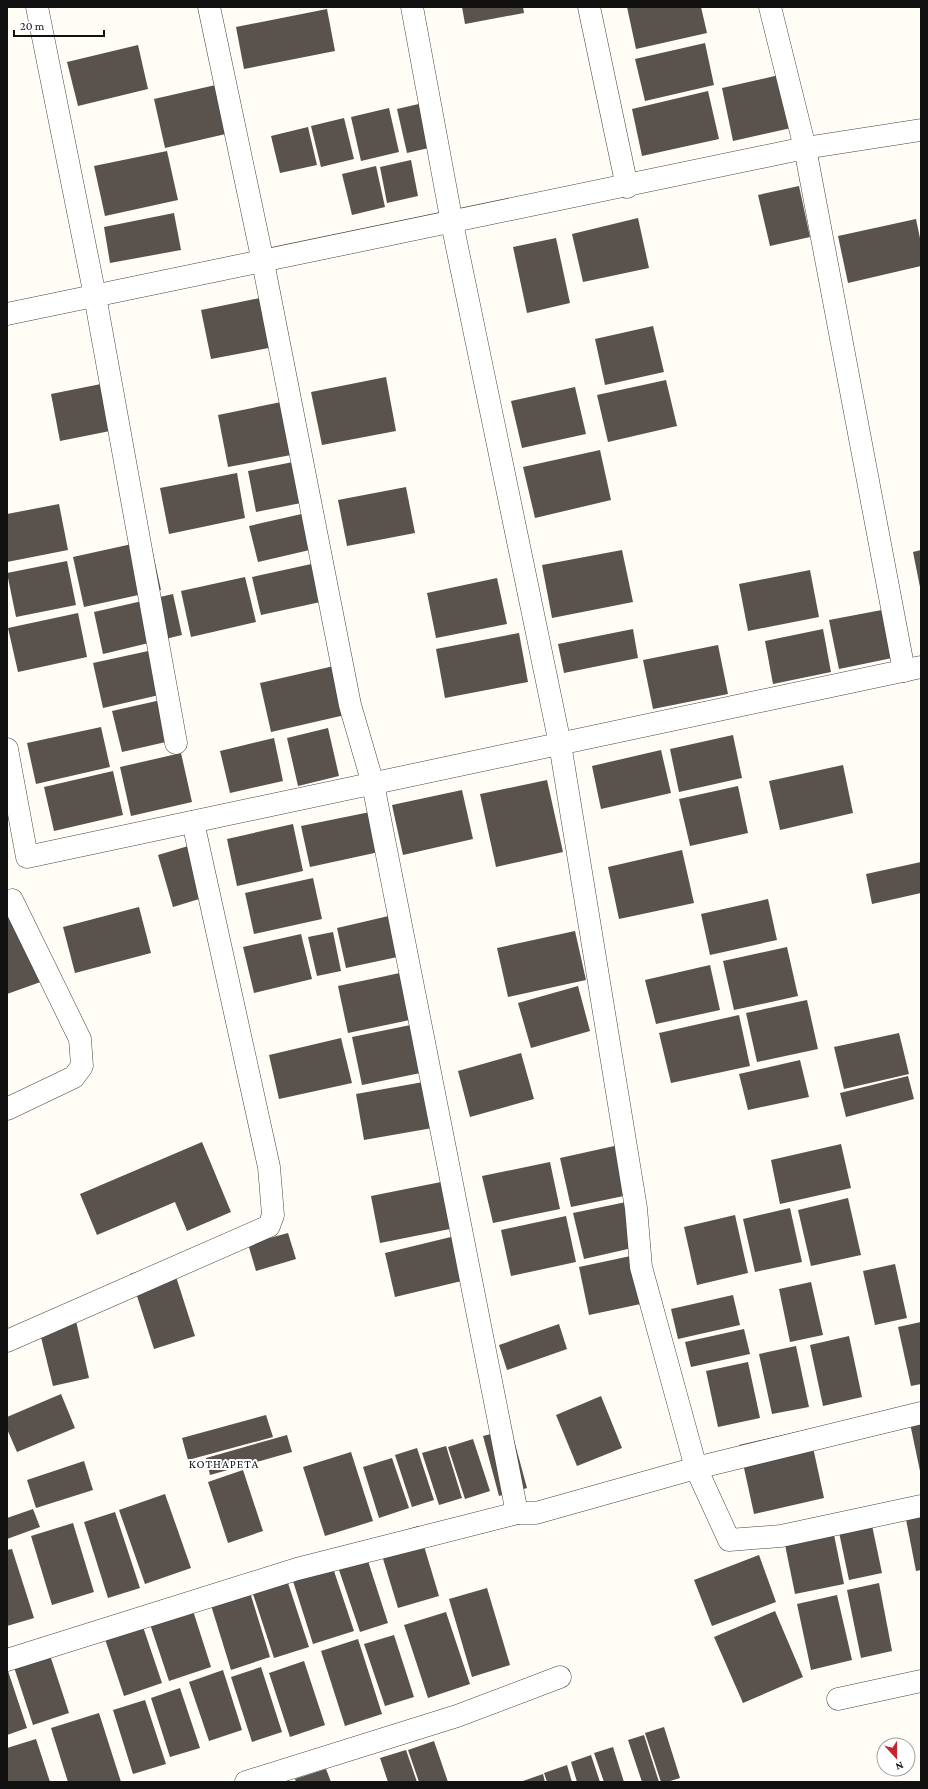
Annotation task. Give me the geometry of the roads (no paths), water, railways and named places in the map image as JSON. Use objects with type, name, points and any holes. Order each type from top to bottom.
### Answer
[{"type":"street","points":[[37,7],[95,296],[176,743]]},
{"type":"street","points":[[209,7],[263,262],[350,705],[373,784],[517,1513]]},
{"type":"street","points":[[412,7],[452,223],[560,744],[636,1208],[641,1267],[696,1468],[729,1540],[781,1536],[921,1506]]},
{"type":"street","points":[[589,7],[627,186]]},
{"type":"street","points":[[7,749],[27,857],[912,669],[805,148],[770,7]]},
{"type":"street","points":[[7,314],[452,223],[805,148],[921,130]]},
{"type":"street","points":[[7,1341],[269,1226],[274,1215],[269,1167],[193,822]]},
{"type":"street","points":[[7,904],[12,900],[80,1039],[82,1066],[74,1077],[7,1109]]},
{"type":"street","points":[[7,1660],[297,1569],[517,1513],[536,1513],[696,1468],[921,1413]]},
{"type":"street","points":[[246,1782],[457,1716],[560,1677]]},
{"type":"street","points":[[838,1699],[921,1681]]},
{"type":"district","name":"KOTHAPETA","points":[[224,1464]]}]
